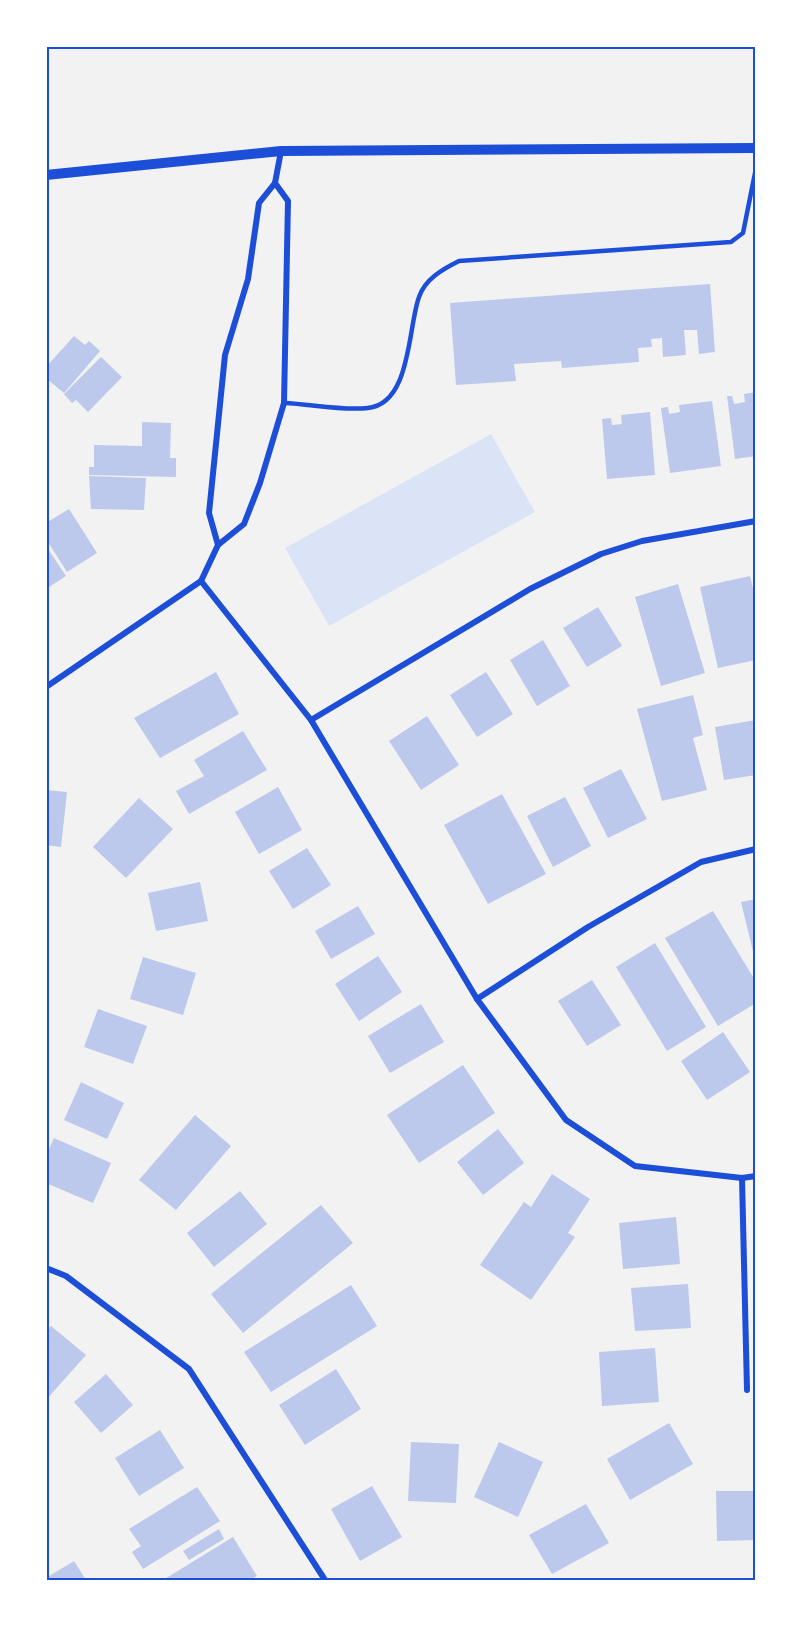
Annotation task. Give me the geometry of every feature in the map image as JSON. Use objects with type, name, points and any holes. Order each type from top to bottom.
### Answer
[{"type":"street","points":[[46,175],[280,151],[756,148]]},
{"type":"street","points":[[218,545],[209,513],[225,355],[248,279],[259,203],[275,183],[280,151]]},
{"type":"street","points":[[46,687],[201,581],[218,545],[244,524],[261,483],[284,403],[288,201],[275,183]]},
{"type":"street","points":[[311,720],[530,588],[601,554],[642,541],[756,521]]},
{"type":"street","points":[[201,581],[311,720],[477,999],[566,1120],[635,1166],[742,1178],[756,1176]]},
{"type":"street","points":[[477,999],[588,927],[701,862],[756,849]]},
{"type":"street","points":[[742,1178],[747,1390]]},
{"type":"street","points":[[46,1268],[66,1276],[189,1369],[325,1581]]},
{"type":"lane","points":[[284,403],[369,408],[386,400],[400,381],[419,295],[436,273],[459,261],[731,242],[743,233],[756,168]]},
{"type":"shaded area","points":[[491,434],[535,512],[329,626],[285,548]]},
{"type":"building","points":[[710,284],[715,352],[699,354],[697,330],[684,330],[686,355],[663,357],[662,338],[651,339],[652,347],[638,348],[639,362],[562,368],[561,361],[514,364],[516,381],[456,385],[450,303]]},
{"type":"building","points":[[74,336],[85,345],[89,341],[100,351],[64,393],[46,378],[46,367]]},
{"type":"building","points":[[101,357],[122,377],[88,412],[76,400],[72,403],[64,394]]},
{"type":"building","points":[[756,392],[756,456],[735,459],[727,396],[732,396],[734,404],[745,402],[744,394]]},
{"type":"building","points":[[712,401],[721,466],[670,473],[661,408],[668,407],[669,414],[680,412],[679,405]]},
{"type":"building","points":[[650,412],[655,475],[607,479],[602,419],[611,418],[612,425],[622,424],[621,415]]},
{"type":"building","points":[[142,422],[171,423],[170,458],[176,458],[176,477],[89,475],[89,467],[94,467],[94,445],[142,446]]},
{"type":"building","points":[[89,476],[146,478],[144,510],[91,509]]},
{"type":"building","points":[[69,509],[97,553],[67,572],[46,539],[46,523]]},
{"type":"building","points":[[46,546],[66,576],[46,589]]},
{"type":"building","points":[[750,576],[756,601],[756,660],[718,668],[700,587]]},
{"type":"building","points":[[678,584],[705,673],[661,686],[635,597]]},
{"type":"building","points":[[598,607],[622,646],[587,667],[563,628]]},
{"type":"building","points":[[543,640],[570,686],[537,706],[510,660]]},
{"type":"building","points":[[216,672],[239,714],[160,758],[134,718]]},
{"type":"building","points":[[486,672],[513,714],[477,737],[450,695]]},
{"type":"building","points":[[693,695],[703,735],[693,738],[707,790],[662,801],[637,709]]},
{"type":"building","points":[[427,716],[459,765],[421,790],[389,741]]},
{"type":"building","points":[[756,720],[756,775],[724,780],[715,727]]},
{"type":"building","points":[[243,731],[267,770],[189,814],[176,791],[204,776],[194,760]]},
{"type":"building","points":[[621,769],[647,819],[608,838],[583,788]]},
{"type":"building","points":[[278,787],[302,830],[259,854],[235,812]]},
{"type":"building","points":[[46,790],[67,792],[61,847],[46,845]]},
{"type":"building","points":[[502,794],[546,874],[488,904],[444,825]]},
{"type":"building","points":[[565,797],[591,846],[553,867],[527,816]]},
{"type":"building","points":[[139,798],[173,829],[126,878],[93,847]]},
{"type":"building","points":[[307,848],[331,885],[293,909],[269,871]]},
{"type":"building","points":[[200,882],[208,921],[156,931],[148,893]]},
{"type":"building","points":[[756,899],[756,960],[755,960],[741,902]]},
{"type":"building","points":[[358,906],[375,934],[331,959],[315,931]]},
{"type":"building","points":[[713,911],[756,982],[756,1003],[718,1026],[665,938]]},
{"type":"building","points":[[655,943],[706,1027],[667,1051],[616,967]]},
{"type":"building","points":[[378,956],[402,992],[359,1021],[335,984]]},
{"type":"building","points":[[143,957],[196,973],[183,1015],[130,999]]},
{"type":"building","points":[[592,980],[621,1025],[587,1046],[558,1001]]},
{"type":"building","points":[[421,1004],[444,1042],[390,1073],[368,1036]]},
{"type":"building","points":[[98,1009],[147,1026],[133,1064],[84,1047]]},
{"type":"building","points":[[723,1032],[750,1072],[707,1100],[681,1061]]},
{"type":"building","points":[[463,1065],[495,1113],[419,1163],[387,1115]]},
{"type":"building","points":[[81,1082],[124,1103],[107,1139],[64,1120]]},
{"type":"building","points":[[195,1115],[231,1146],[176,1210],[139,1180]]},
{"type":"building","points":[[498,1129],[524,1163],[483,1195],[457,1162]]},
{"type":"building","points":[[54,1138],[111,1163],[93,1203],[46,1183],[46,1156]]},
{"type":"building","points":[[552,1174],[590,1199],[568,1233],[575,1237],[531,1300],[480,1265],[524,1202],[531,1207]]},
{"type":"building","points":[[240,1191],[267,1224],[214,1267],[187,1233]]},
{"type":"building","points":[[321,1205],[353,1243],[243,1333],[211,1294]]},
{"type":"building","points":[[676,1217],[680,1264],[623,1269],[619,1223]]},
{"type":"building","points":[[688,1284],[691,1328],[635,1331],[631,1288]]},
{"type":"building","points":[[351,1285],[377,1326],[271,1392],[244,1352]]},
{"type":"building","points":[[51,1326],[86,1355],[46,1400],[46,1331]]},
{"type":"building","points":[[655,1348],[659,1402],[602,1406],[599,1352]]},
{"type":"building","points":[[336,1369],[361,1409],[305,1445],[279,1405]]},
{"type":"building","points":[[106,1374],[133,1405],[101,1433],[74,1402]]},
{"type":"building","points":[[669,1423],[693,1464],[630,1500],[607,1459]]},
{"type":"building","points":[[160,1430],[184,1468],[139,1496],[115,1458]]},
{"type":"building","points":[[411,1442],[459,1444],[456,1503],[408,1501]]},
{"type":"building","points":[[499,1442],[543,1462],[518,1517],[474,1497]]},
{"type":"building","points":[[372,1486],[402,1537],[360,1561],[331,1509]]},
{"type":"building","points":[[197,1487],[220,1521],[143,1569],[132,1552],[141,1546],[129,1529]]},
{"type":"building","points":[[716,1491],[756,1491],[756,1540],[717,1541]]},
{"type":"building","points":[[586,1504],[609,1543],[552,1574],[529,1535]]},
{"type":"building","points":[[219,1529],[224,1539],[189,1560],[183,1551]]},
{"type":"building","points":[[233,1537],[257,1576],[250,1580],[163,1580]]},
{"type":"building","points":[[74,1561],[86,1580],[46,1580],[46,1578]]}]
